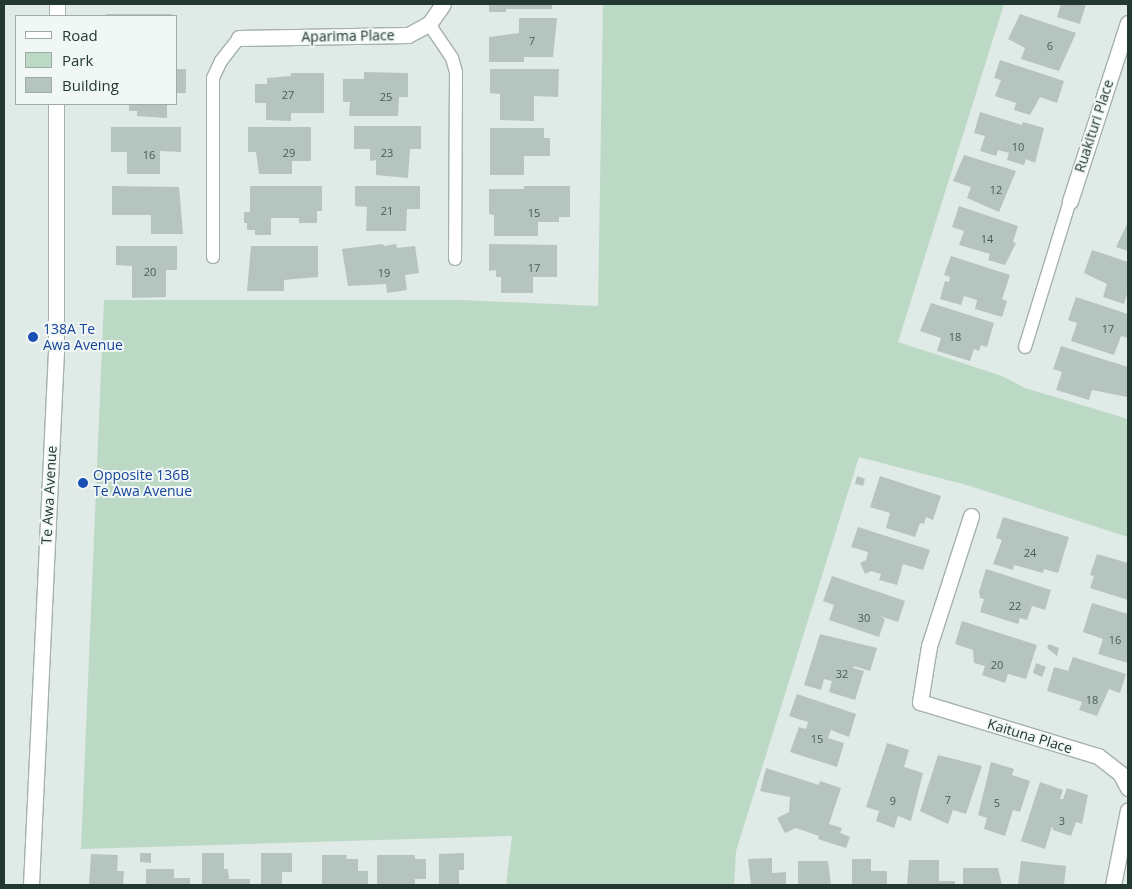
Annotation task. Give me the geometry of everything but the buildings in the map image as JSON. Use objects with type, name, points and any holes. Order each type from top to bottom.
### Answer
[{"type":"street","name":"Aparima Place","points":[[239,38],[408,35],[429,24],[443,4]]},
{"type":"street","name":"Ruakituri Place","points":[[1070,201],[1128,23]]},
{"type":"street","name":"Te Awa Avenue","points":[[31,885],[56,351],[56,105]]},
{"type":"street","name":"Kaituna Place","points":[[971,516],[928,646],[920,702],[1098,756],[1124,770],[1128,788]]},
{"type":"street","points":[[1113,885],[1128,810]]},
{"type":"lane","points":[[429,24],[452,58],[456,72],[455,259]]},
{"type":"lane","points":[[213,257],[213,78],[221,61],[239,38]]},
{"type":"lane","points":[[1025,347],[1070,201]]},
{"type":"green space","points":[[603,4],[1004,4],[898,342],[1002,376],[1025,388],[1128,419],[1128,537],[970,486],[859,457],[736,851],[734,885],[506,885],[512,836],[81,849],[104,300],[461,300],[598,306]]},
{"type":"place","name":"138A Te Awa Avenue","points":[[33,337]]},
{"type":"place","name":"Opposite 136B Te Awa Avenue","points":[[83,483]]}]
